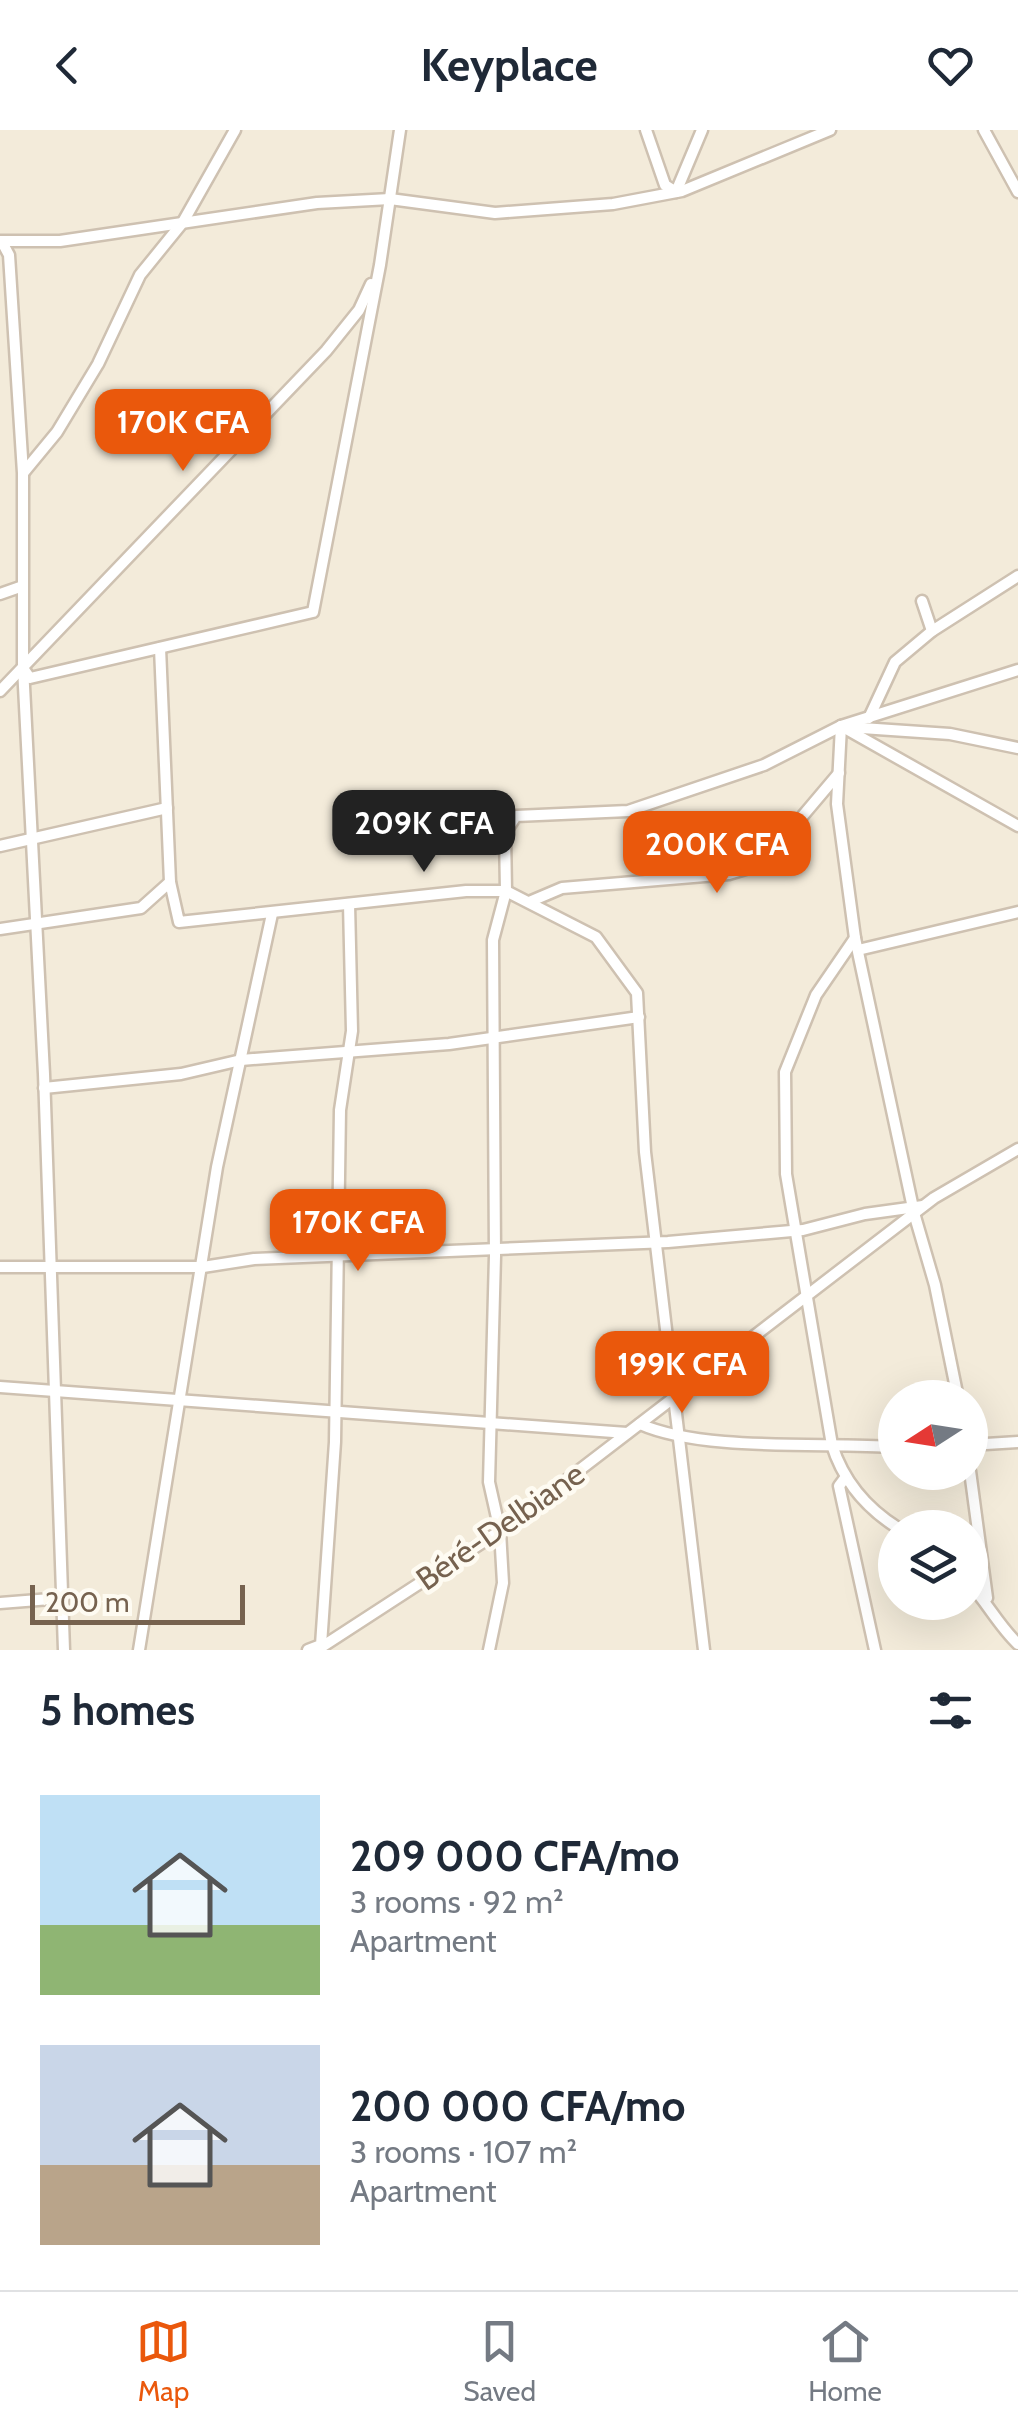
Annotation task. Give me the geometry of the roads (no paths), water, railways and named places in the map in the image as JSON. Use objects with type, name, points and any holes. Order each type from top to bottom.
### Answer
[{"type":"street","points":[[23,473],[57,432],[98,364],[140,275],[184,222],[235,130]]},
{"type":"street","points":[[23,667],[30,678],[220,630],[313,612],[380,265],[400,130]]},
{"type":"street","points":[[646,130],[665,185],[676,192]]},
{"type":"street","points":[[676,192],[702,130]]},
{"type":"street","points":[[1,241],[60,241],[300,204],[390,200],[495,213],[613,204],[676,192],[830,130]]},
{"type":"street","points":[[984,130],[1018,192]]},
{"type":"street","points":[[1,241],[10,255],[23,473],[20,588],[44,1088],[64,1650]]},
{"type":"street","points":[[0,691],[326,351],[360,310],[380,265]]},
{"type":"street","points":[[869,718],[894,662],[932,631],[1018,576]]},
{"type":"street","points":[[0,594],[20,588]]},
{"type":"street","points":[[922,602],[932,631]]},
{"type":"street","points":[[160,648],[170,882],[180,922],[506,891],[596,936],[638,993],[645,1152],[704,1650]]},
{"type":"street","points":[[489,1650],[503,1583],[500,1531],[489,1482],[496,1249],[493,940],[506,891],[505,833],[516,816],[628,810],[764,765],[841,726],[1016,674]]},
{"type":"street","points":[[841,726],[950,734],[1018,748]]},
{"type":"street","points":[[841,726],[837,804],[857,944],[954,1380]]},
{"type":"street","points":[[841,726],[1018,826]]},
{"type":"street","points":[[529,902],[562,888],[729,874],[762,864],[839,773]]},
{"type":"street","points":[[0,846],[167,808]]},
{"type":"street","points":[[0,929],[141,908],[170,882]]},
{"type":"street","points":[[319,1647],[336,1411],[340,1110],[349,1054],[350,904]]},
{"type":"street","points":[[879,1510],[845,1478],[832,1445],[786,1174],[785,1072],[816,994],[857,944],[1018,912]]},
{"type":"street","points":[[139,1650],[218,1167],[272,914]]},
{"type":"street","points":[[44,1088],[180,1074],[241,1060],[349,1054],[639,1017]]},
{"type":"street","name":"Béré-Delbiane","points":[[308,1650],[319,1647],[500,1531],[917,1209],[1018,1148]]},
{"type":"street","points":[[0,1267],[203,1266],[656,1242],[795,1231],[917,1209]]},
{"type":"street","points":[[0,1388],[628,1433]]},
{"type":"street","points":[[640,1424],[676,1435],[878,1446]]},
{"type":"street","points":[[988,1444],[1018,1442]]},
{"type":"street","points":[[845,1478],[839,1486],[875,1650]]},
{"type":"street","points":[[0,1603],[63,1598]]},
{"type":"street","points":[[988,1600],[1002,1628],[1018,1644]]}]
